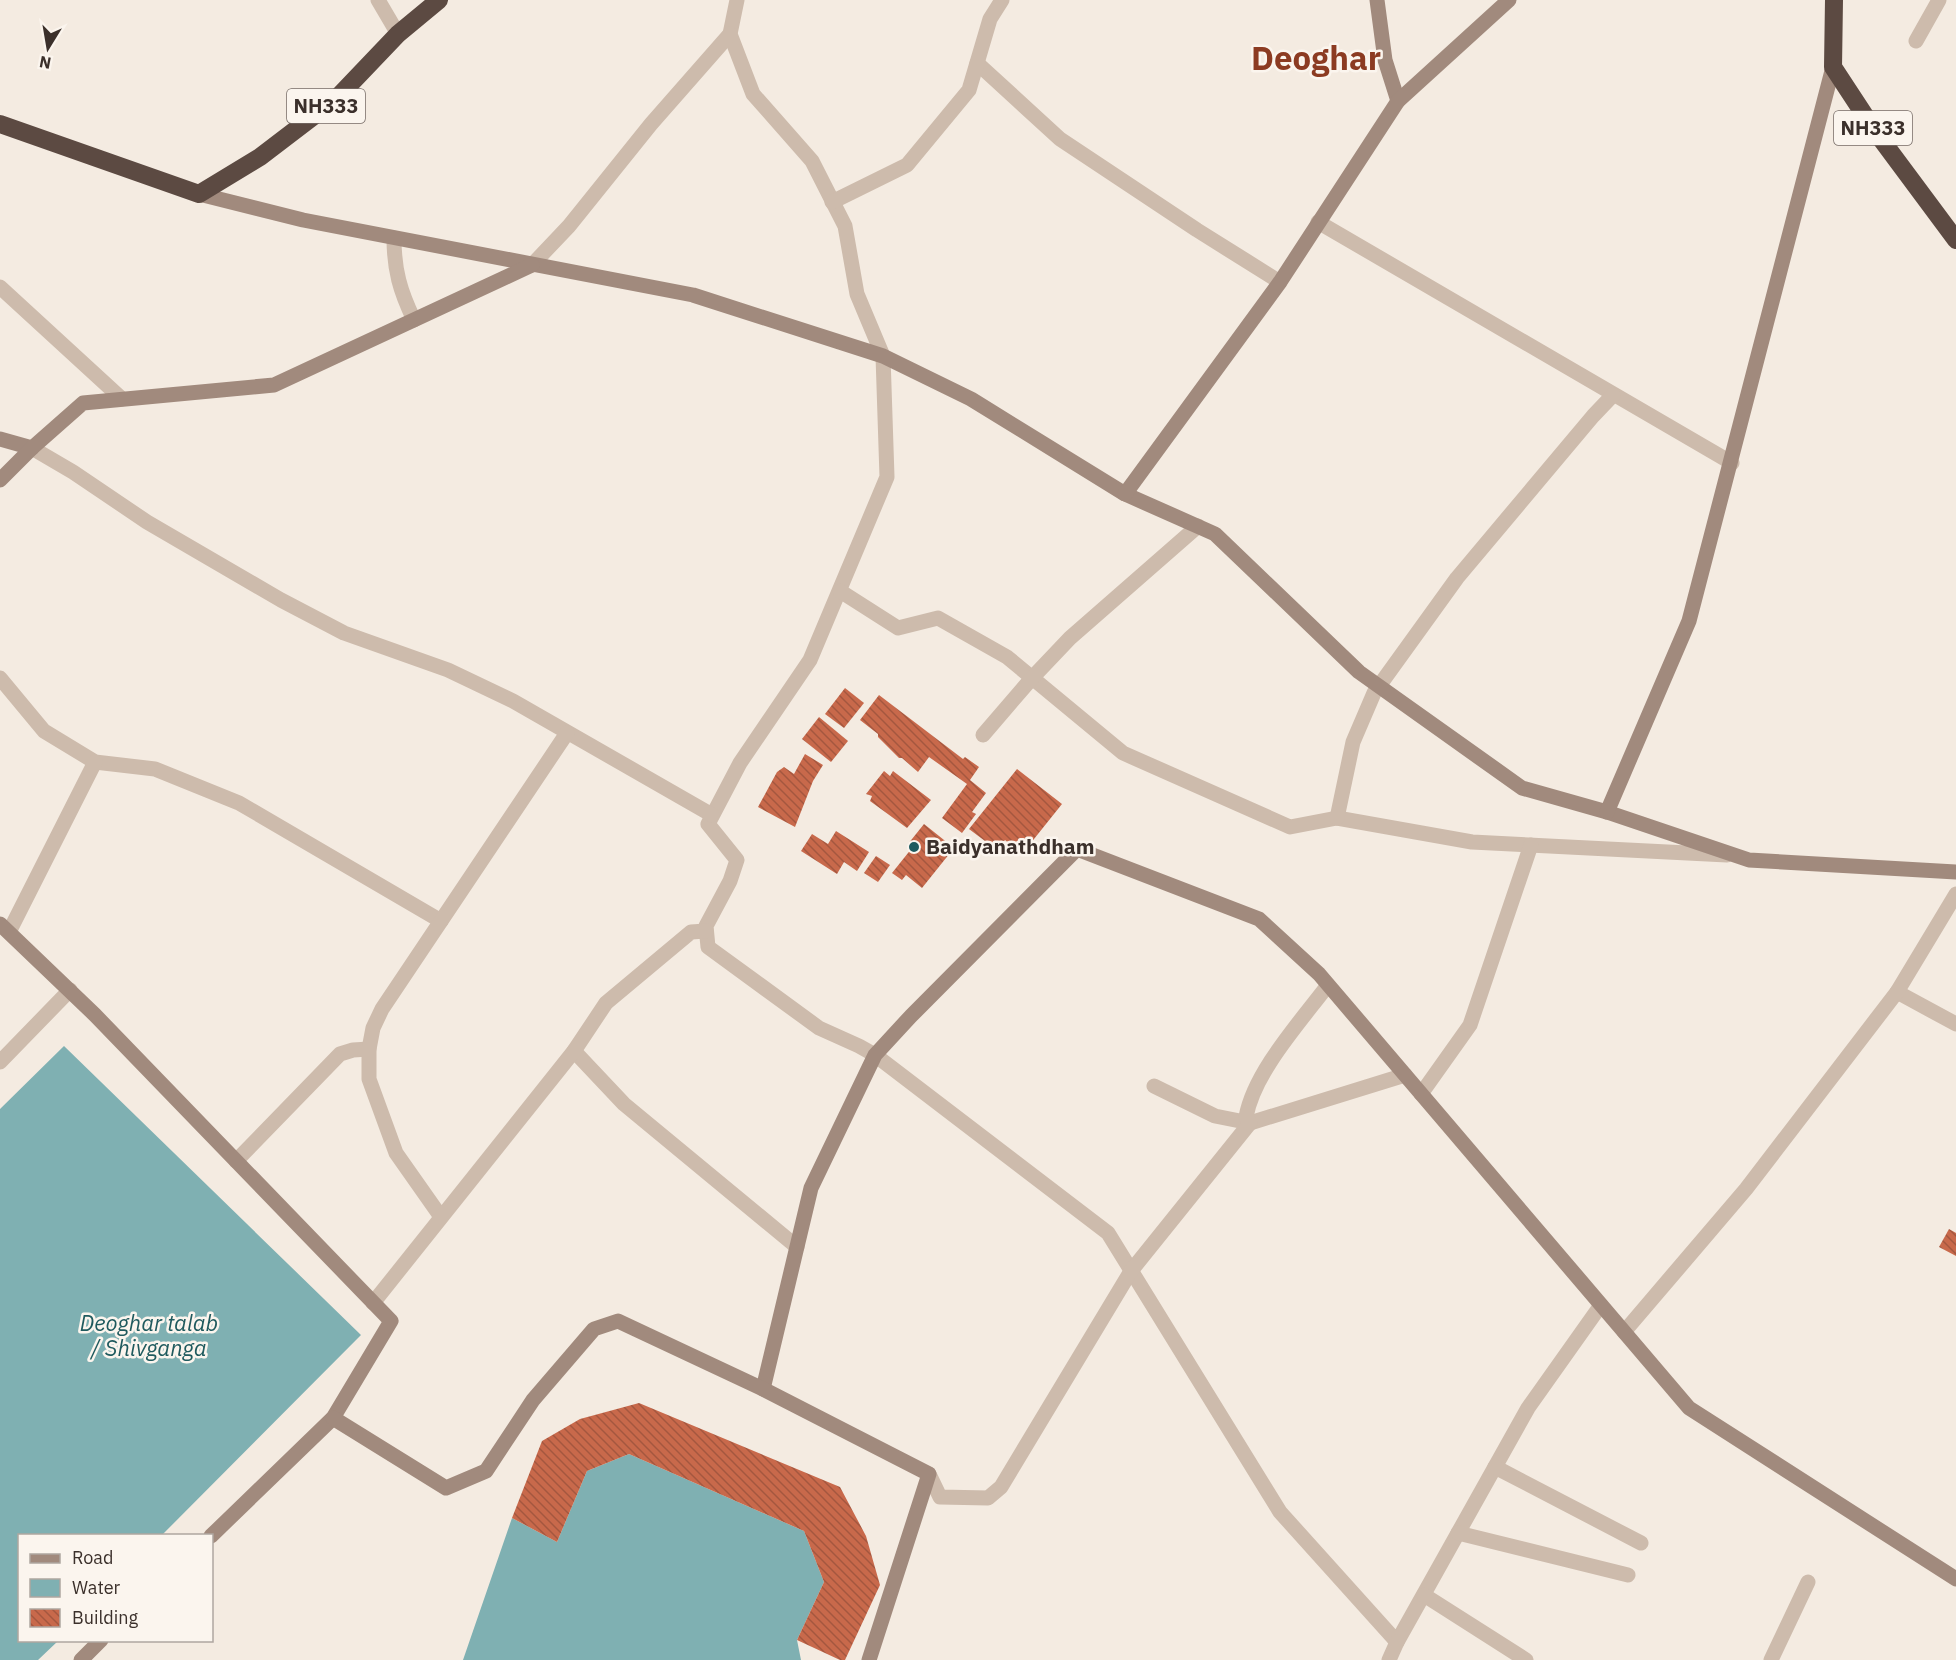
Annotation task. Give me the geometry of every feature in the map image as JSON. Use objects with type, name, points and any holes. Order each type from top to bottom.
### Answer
[{"type":"highway","name":"NH333","points":[[199,194],[260,157],[336,99],[398,34],[439,0]]},
{"type":"highway","points":[[1833,67],[1834,0]]},
{"type":"highway","name":"NH333","points":[[1833,67],[1875,131],[1956,240]]},
{"type":"highway","points":[[0,124],[199,194]]},
{"type":"street","points":[[378,0],[398,34]]},
{"type":"street","points":[[0,480],[83,403],[274,385],[532,266],[569,226],[651,124],[730,34],[737,0]]},
{"type":"street","points":[[832,202],[908,165],[969,90],[990,19],[1002,0]]},
{"type":"street","points":[[1377,0],[1385,60],[1398,101]]},
{"type":"street","points":[[1125,494],[1280,282],[1398,101],[1509,0]]},
{"type":"street","points":[[1916,41],[1939,0]]},
{"type":"street","points":[[730,34],[753,94],[812,161],[845,226],[857,294],[883,356],[887,477],[810,660],[740,763],[708,824],[737,860],[730,881],[706,926],[708,947],[819,1028],[874,1055],[1108,1233],[1280,1512],[1398,1642]]},
{"type":"street","points":[[977,63],[1060,139],[1280,282]]},
{"type":"street","points":[[1607,812],[1689,621],[1732,464],[1833,67]]},
{"type":"street","points":[[199,194],[303,220],[532,266],[693,295],[883,356],[971,399],[1125,494],[1215,534],[1359,672],[1522,788],[1607,812],[1749,860],[1956,872]]},
{"type":"street","points":[[1318,222],[1732,464]]},
{"type":"street","points":[[394,238],[394,261],[398,281],[414,320]]},
{"type":"street","points":[[0,287],[122,399]]},
{"type":"street","points":[[1337,818],[1353,742],[1374,693],[1457,578],[1612,395]]},
{"type":"street","points":[[0,439],[32,448],[73,472],[147,522],[281,600],[344,633],[448,670],[513,702],[712,815]]},
{"type":"street","points":[[983,735],[1070,638],[1198,526]]},
{"type":"street","points":[[840,591],[898,628],[938,618],[1007,657],[1123,753],[1290,827],[1337,818],[1472,842],[1732,855]]},
{"type":"street","points":[[0,678],[44,731],[95,762],[155,769],[239,803],[441,921]]},
{"type":"street","points":[[441,1217],[396,1153],[369,1079],[369,1049],[373,1028],[382,1010],[567,733]]},
{"type":"street","points":[[95,762],[4,928],[70,990],[391,1321],[333,1418],[213,1534]]},
{"type":"street","points":[[1421,1094],[1470,1025],[1531,845]]},
{"type":"street","points":[[763,1389],[811,1188],[874,1055],[1077,849],[1259,919],[1328,985],[1689,1408],[1956,1579]]},
{"type":"street","points":[[1624,1332],[1746,1189],[1897,992],[1956,894]]},
{"type":"street","points":[[373,1303],[574,1051],[606,1003],[691,932],[706,930]]},
{"type":"street","points":[[1250,1123],[1246,1117],[1248,1104],[1274,1057],[1328,985]]},
{"type":"street","points":[[0,1062],[70,990]]},
{"type":"street","points":[[1897,992],[1956,1024]]},
{"type":"street","points":[[236,1161],[340,1054],[369,1049]]},
{"type":"street","points":[[574,1051],[624,1104],[797,1247]]},
{"type":"street","points":[[1154,1086],[1215,1116],[1250,1123],[1405,1075]]},
{"type":"street","points":[[333,1418],[446,1488],[486,1471],[533,1400],[594,1329],[618,1321],[763,1389],[929,1474],[940,1497],[988,1498],[1001,1487],[1131,1270],[1250,1123]]},
{"type":"street","points":[[1389,1660],[1528,1408],[1601,1305]]},
{"type":"street","points":[[1495,1467],[1641,1543]]},
{"type":"street","points":[[869,1660],[929,1474]]},
{"type":"street","points":[[1458,1533],[1628,1575]]},
{"type":"street","points":[[1771,1660],[1808,1582]]},
{"type":"street","points":[[1424,1595],[1526,1660]]},
{"type":"street","points":[[81,1660],[101,1642]]},
{"type":"water","name":"Deoghar talab / Shivganga","points":[[64,1046],[361,1335],[163,1534],[18,1534],[18,1642],[57,1642],[38,1660],[0,1660],[0,1109]]},
{"type":"water","points":[[629,1454],[804,1531],[824,1582],[797,1640],[801,1660],[463,1660],[512,1518],[557,1542],[587,1471]]},
{"type":"building","points":[[845,688],[864,703],[844,728],[825,714]]},
{"type":"building","points":[[879,695],[963,759],[965,757],[979,767],[970,780],[986,793],[972,812],[976,814],[962,833],[942,818],[967,784],[929,757],[918,772],[899,758],[878,737],[878,734],[860,720]]},
{"type":"building","points":[[819,717],[848,741],[831,762],[802,739]]},
{"type":"building","points":[[805,754],[823,765],[813,781],[795,827],[758,807],[777,772],[784,767],[794,774]]},
{"type":"building","points":[[1017,769],[1062,804],[1022,854],[1005,840],[997,850],[969,829]]},
{"type":"building","points":[[884,771],[890,776],[893,771],[931,800],[907,828],[870,801],[872,796],[866,794]]},
{"type":"building","points":[[924,824],[954,848],[922,888],[906,875],[902,880],[892,873],[912,848],[908,844]]},
{"type":"building","points":[[836,831],[869,852],[857,871],[844,862],[837,874],[801,851],[812,834],[828,844]]},
{"type":"building","points":[[876,856],[890,865],[878,882],[864,873]]},
{"type":"building","points":[[1949,1229],[1956,1233],[1956,1256],[1939,1247]]},
{"type":"building","points":[[639,1403],[840,1487],[866,1536],[880,1585],[845,1660],[840,1660],[797,1640],[824,1582],[804,1531],[629,1454],[587,1471],[557,1542],[512,1518],[542,1441],[580,1419]]},
{"type":"place","name":"Baidyanathdham","points":[[914,847]]},
{"type":"district","name":"Deoghar","points":[[1316,58]]}]
